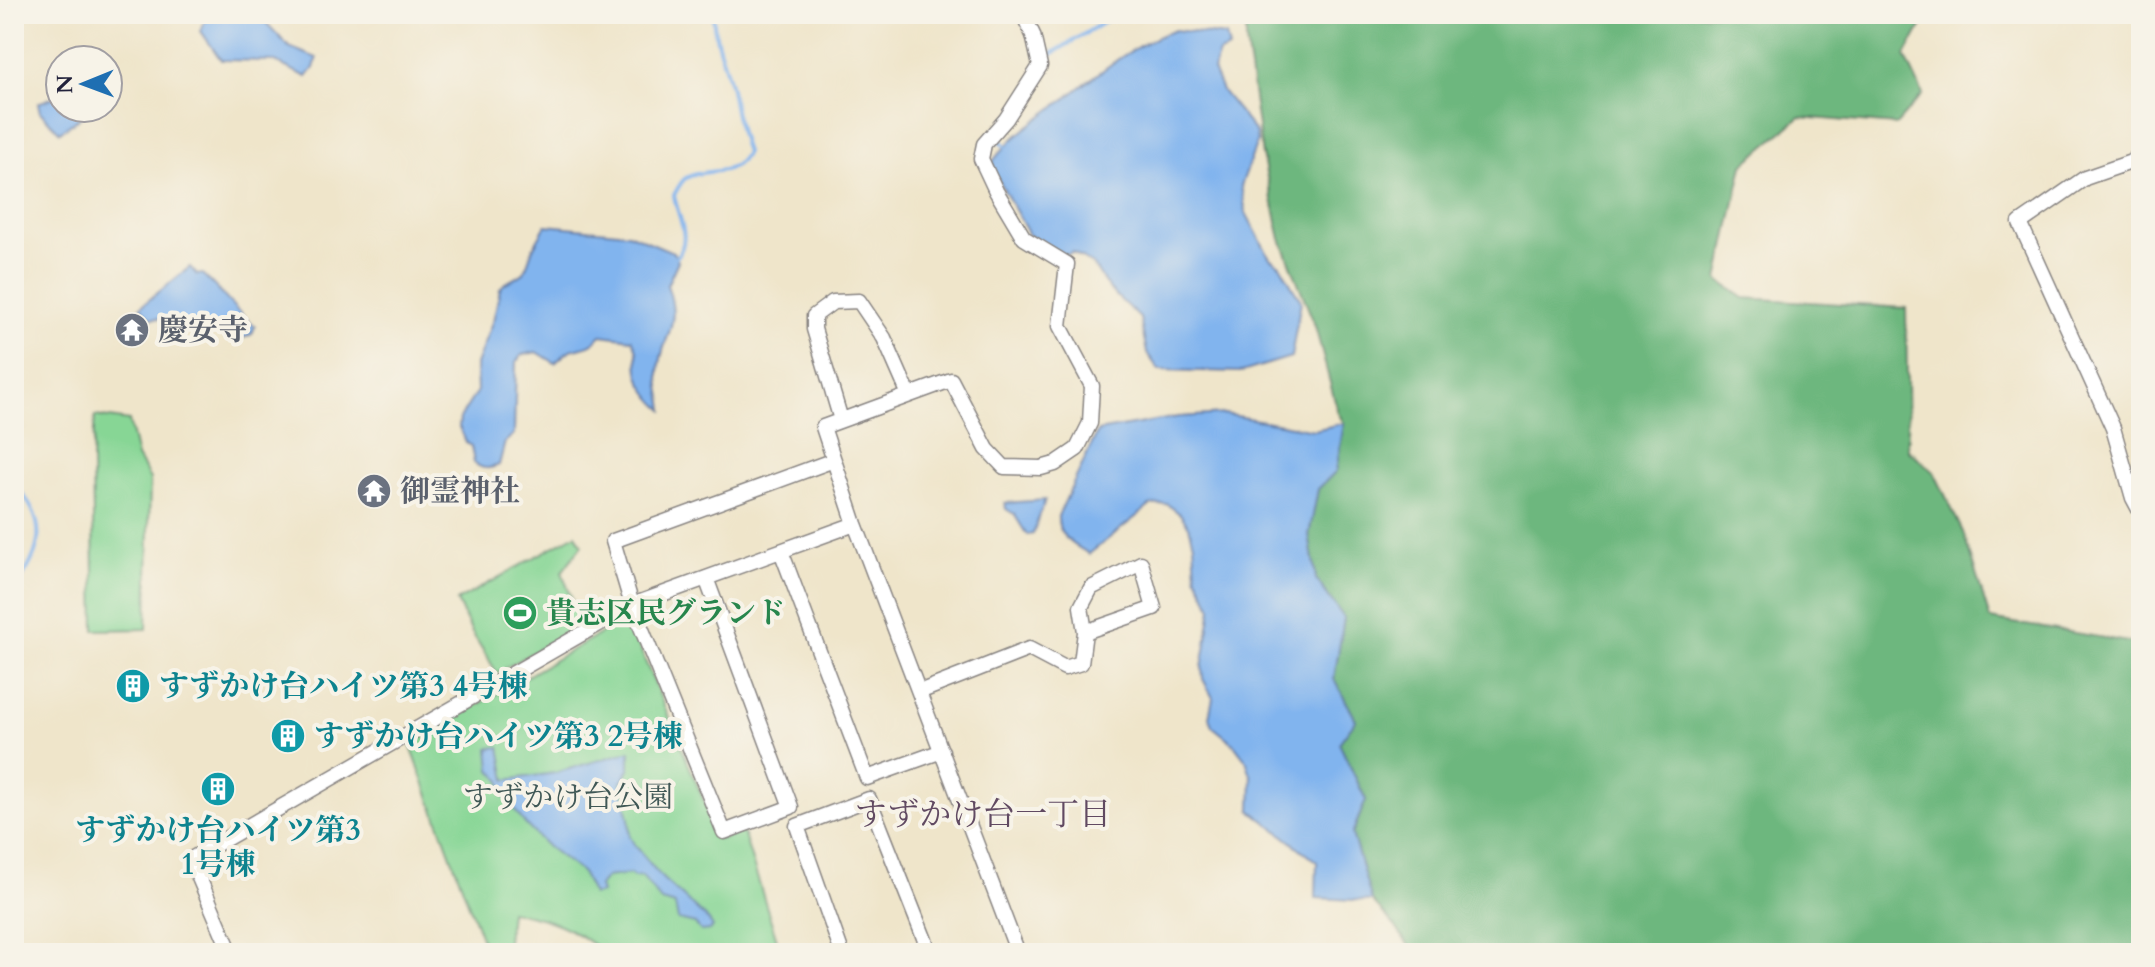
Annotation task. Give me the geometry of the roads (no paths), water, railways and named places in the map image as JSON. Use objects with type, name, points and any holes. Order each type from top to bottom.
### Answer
[{"type":"street","points":[[1018,953],[855,524],[823,427],[951,380],[987,449],[1004,467],[1041,468],[1055,464],[1077,449],[1090,423],[1092,386],[1060,326],[1067,264],[1024,238],[981,159],[984,144],[1006,119],[1040,66],[1033,35],[1023,14]]},
{"type":"street","points":[[2141,153],[2131,162],[2085,178],[2020,223],[2113,428],[2133,498],[2141,513]]},
{"type":"street","points":[[841,420],[814,329],[814,316],[833,302],[859,301],[884,338],[909,395]]},
{"type":"street","points":[[706,578],[791,807],[724,832],[632,605],[613,541],[834,460]]},
{"type":"street","points":[[231,953],[191,859],[632,605],[855,524]]},
{"type":"street","points":[[781,551],[867,778],[942,751]]},
{"type":"street","points":[[919,692],[1029,649],[1065,668],[1081,663],[1085,632],[1081,607],[1091,588],[1141,563],[1154,608],[1085,632]]},
{"type":"street","points":[[842,953],[797,826],[869,799],[930,953]]},
{"type":"water","points":[[229,14],[258,14],[289,47],[317,58],[314,68],[307,77],[273,61],[221,60],[201,31],[205,20]]},
{"type":"water","points":[[1175,30],[1226,36],[1229,49],[1219,53],[1213,70],[1222,91],[1256,133],[1257,142],[1241,186],[1246,213],[1270,258],[1280,265],[1301,301],[1291,357],[1242,372],[1159,370],[1147,353],[1140,318],[1109,289],[1093,265],[1072,252],[1063,257],[1029,235],[994,172],[993,161],[1026,128],[1117,60]]},
{"type":"water","points":[[44,101],[44,116],[40,112],[38,103]]},
{"type":"water","points":[[52,124],[71,124],[60,132]]},
{"type":"water","points":[[546,225],[628,233],[673,252],[678,261],[667,285],[672,322],[659,372],[664,410],[642,382],[632,339],[601,335],[591,344],[569,351],[555,363],[537,352],[522,355],[516,362],[514,434],[505,442],[499,465],[483,468],[474,463],[471,446],[459,427],[460,418],[477,391],[476,365],[494,317],[500,289],[524,273]]},
{"type":"water","points":[[190,267],[197,275],[202,274],[255,326],[252,334],[239,340],[231,339],[219,331],[196,330],[171,319],[150,318],[140,307]]},
{"type":"water","points":[[1225,414],[1314,430],[1344,423],[1336,471],[1318,489],[1309,535],[1316,579],[1344,618],[1334,679],[1356,720],[1339,743],[1366,800],[1352,834],[1372,901],[1316,898],[1317,862],[1251,810],[1252,778],[1246,760],[1233,743],[1212,726],[1209,717],[1213,698],[1203,679],[1202,668],[1212,608],[1196,575],[1194,544],[1189,526],[1180,514],[1167,504],[1151,505],[1089,554],[1067,540],[1058,524],[1058,516],[1098,431],[1178,417]]},
{"type":"water","points":[[1045,500],[1033,534],[1027,535],[1014,514],[1006,509],[1005,503]]},
{"type":"water","points":[[500,747],[506,780],[555,773],[630,751],[630,767],[621,783],[630,837],[662,878],[713,927],[701,931],[695,924],[678,920],[675,905],[661,901],[642,876],[606,877],[599,886],[601,893],[593,895],[582,873],[526,825],[503,794],[501,781],[491,770],[489,748]]},
{"type":"waterway","points":[[676,257],[684,235],[674,195],[681,183],[694,175],[734,166],[746,152],[713,14]]},
{"type":"waterway","points":[[1043,47],[1050,55],[1117,14]]},
{"type":"waterway","points":[[999,139],[1005,146]]},
{"type":"waterway","points":[[14,484],[33,511],[38,536],[32,561],[14,589]]},
{"type":"place","name":"慶安寺","points":[[132,330]]},
{"type":"place","name":"御霊神社","points":[[374,491]]},
{"type":"place","name":"貴志区民グランド","points":[[520,613]]},
{"type":"place","name":"すずかけ台ハイツ第3 4号棟","points":[[133,686]]},
{"type":"place","name":"すずかけ台ハイツ第3 2号棟","points":[[288,736]]},
{"type":"place","name":"すずかけ台ハイツ第3 1号棟","points":[[218,789]]},
{"type":"district","name":"すずかけ台一丁目","points":[[983,815]]},
{"type":"park label","name":"すずかけ台公園","points":[[568,797]]}]
